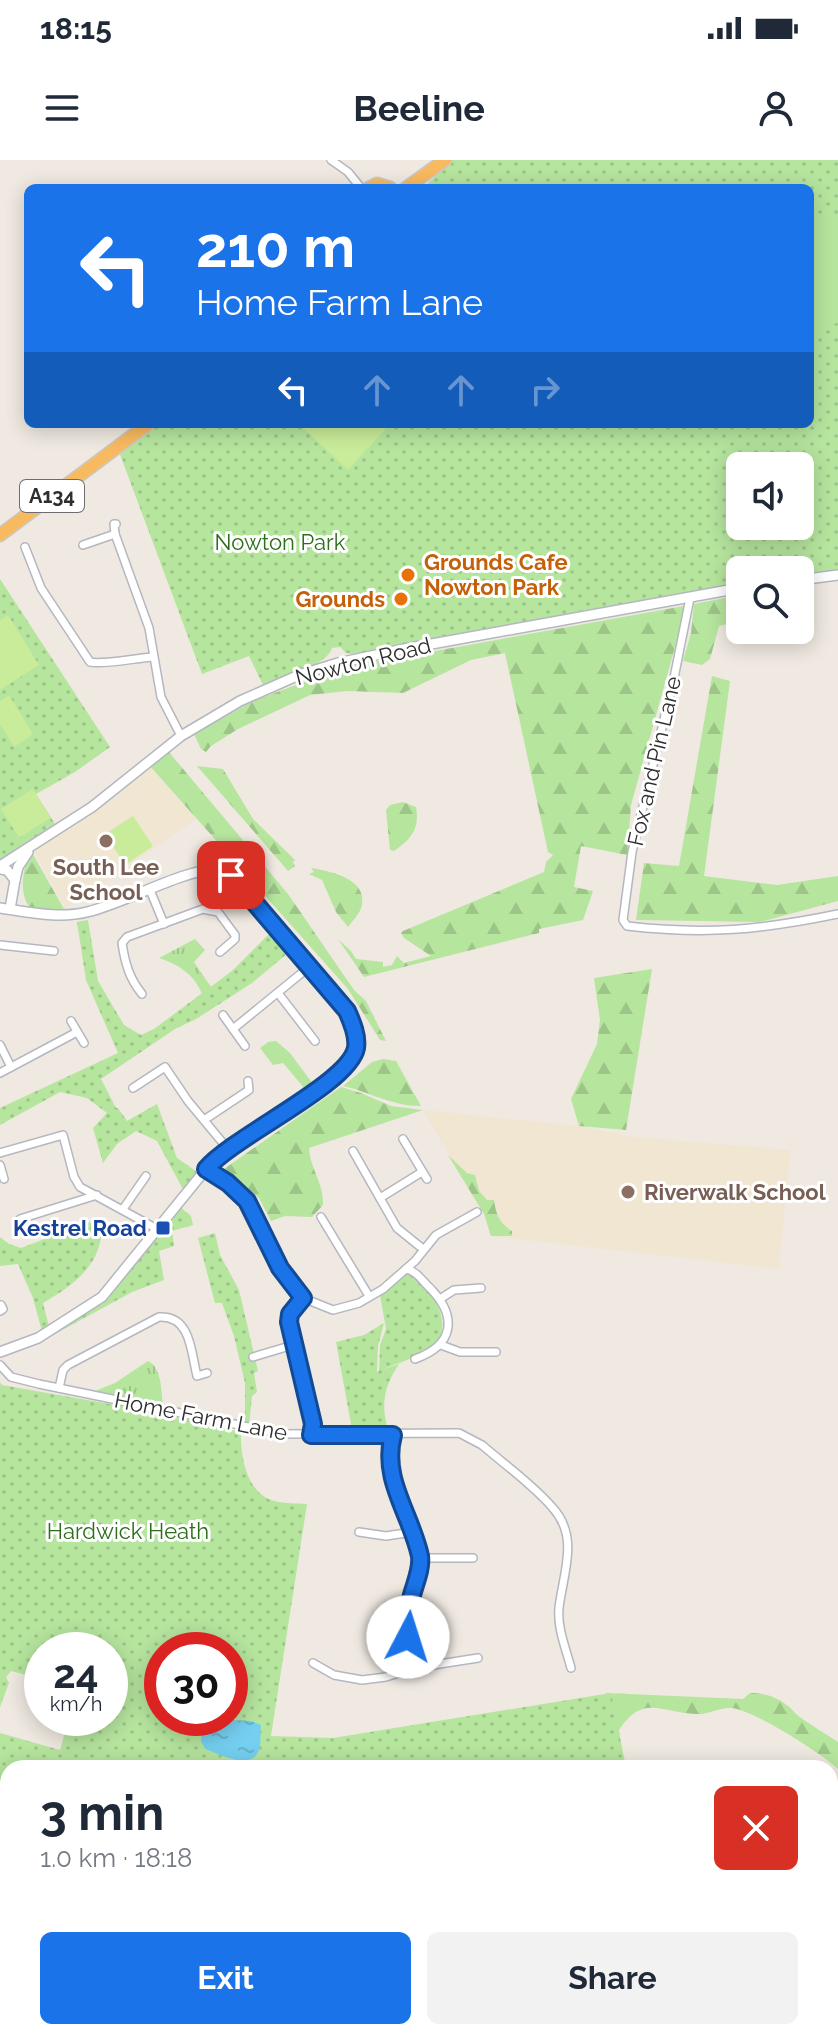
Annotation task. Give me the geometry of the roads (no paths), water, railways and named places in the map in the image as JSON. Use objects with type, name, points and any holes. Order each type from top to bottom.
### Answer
[{"type":"highway","points":[[411,184],[445,160]]},
{"type":"highway","name":"A134","points":[[0,535],[143,428]]},
{"type":"street","points":[[331,160],[362,184]]},
{"type":"street","points":[[116,524],[115,534],[149,628],[161,697],[181,736]]},
{"type":"street","points":[[83,546],[115,534]]},
{"type":"street","points":[[24,551],[41,588],[90,662],[102,664],[125,658],[153,657]]},
{"type":"street","points":[[814,578],[838,575]]},
{"type":"street","name":"Nowton Road","points":[[0,868],[92,807],[181,736],[215,714],[278,683],[338,663],[726,591]]},
{"type":"street","name":"Fox and Pin Lane","points":[[690,598],[632,852],[622,915],[624,924],[711,932],[759,928],[838,914]]},
{"type":"street","name":"Nowton Road","points":[[5,909],[22,859],[33,846]]},
{"type":"street","name":"Nowton Road","points":[[0,868],[7,870],[15,880]]},
{"type":"street","points":[[0,1352],[43,1335],[102,1297],[206,1169],[227,1148],[331,1079],[348,1063],[356,1048],[347,1011],[231,875],[219,869],[208,869],[106,907],[77,914],[61,916],[5,909]]},
{"type":"street","points":[[150,890],[164,924]]},
{"type":"street","points":[[142,994],[130,978],[122,943],[127,937],[203,909],[218,912],[235,935],[220,952]]},
{"type":"street","points":[[0,945],[54,951]]},
{"type":"street","points":[[233,1029],[309,967]]},
{"type":"street","points":[[278,993],[315,1041]]},
{"type":"street","points":[[223,1015],[245,1046]]},
{"type":"street","points":[[71,1021],[84,1043]]},
{"type":"street","points":[[0,1073],[77,1032]]},
{"type":"street","points":[[0,1045],[11,1067]]},
{"type":"street","points":[[133,1088],[165,1067],[227,1148]]},
{"type":"street","points":[[204,1120],[249,1090],[248,1081]]},
{"type":"street","points":[[0,1153],[63,1135],[74,1177],[80,1187],[157,1229]]},
{"type":"street","points":[[380,1198],[424,1176],[403,1139]]},
{"type":"street","points":[[353,1151],[397,1228],[423,1249]]},
{"type":"street","points":[[0,1165],[4,1179]]},
{"type":"street","points":[[206,1169],[228,1183],[247,1201],[280,1268],[303,1298],[333,1310],[359,1303],[383,1289],[406,1269],[436,1235],[477,1212]]},
{"type":"street","points":[[123,1209],[146,1176]]},
{"type":"street","points":[[20,1219],[97,1195]]},
{"type":"street","points":[[321,1217],[369,1296]]},
{"type":"street","points":[[406,1269],[413,1271],[440,1299],[448,1321],[441,1345],[415,1359]]},
{"type":"street","points":[[440,1299],[454,1290],[481,1288]]},
{"type":"street","points":[[303,1298],[290,1314],[289,1322],[313,1424],[311,1435]]},
{"type":"street","points":[[0,1311],[3,1309],[1,1305]]},
{"type":"street","points":[[59,1388],[63,1370],[68,1365],[159,1317],[174,1319],[184,1327],[197,1376],[207,1373]]},
{"type":"street","points":[[253,1357],[293,1345]]},
{"type":"street","points":[[441,1345],[460,1352],[496,1352]]},
{"type":"street","name":"Home Farm Lane","points":[[0,1365],[11,1377],[261,1431],[311,1435],[459,1433],[470,1437],[554,1508],[566,1533],[569,1549],[559,1609],[571,1668]]},
{"type":"street","points":[[393,1435],[391,1475],[409,1517],[420,1558],[408,1628],[414,1668]]},
{"type":"street","points":[[359,1532],[386,1536],[412,1532]]},
{"type":"street","points":[[420,1558],[473,1558]]},
{"type":"street","points":[[313,1663],[334,1675],[362,1680],[478,1658]]},
{"type":"water","points":[[248,1721],[261,1725],[260,1745],[252,1759],[227,1757],[205,1749],[201,1736],[248,1736]]},
{"type":"place","name":"Grounds Cafe Nowton Park","points":[[408,575]]},
{"type":"place","name":"Grounds","points":[[401,599]]},
{"type":"place","name":"South Lee School","points":[[106,841]]},
{"type":"place","name":"Riverwalk School","points":[[628,1192]]},
{"type":"place","name":"Kestrel Road","points":[[163,1228]]},
{"type":"park label","name":"Nowton Park","points":[[280,542]]},
{"type":"park label","name":"Hardwick Heath","points":[[128,1531]]}]
